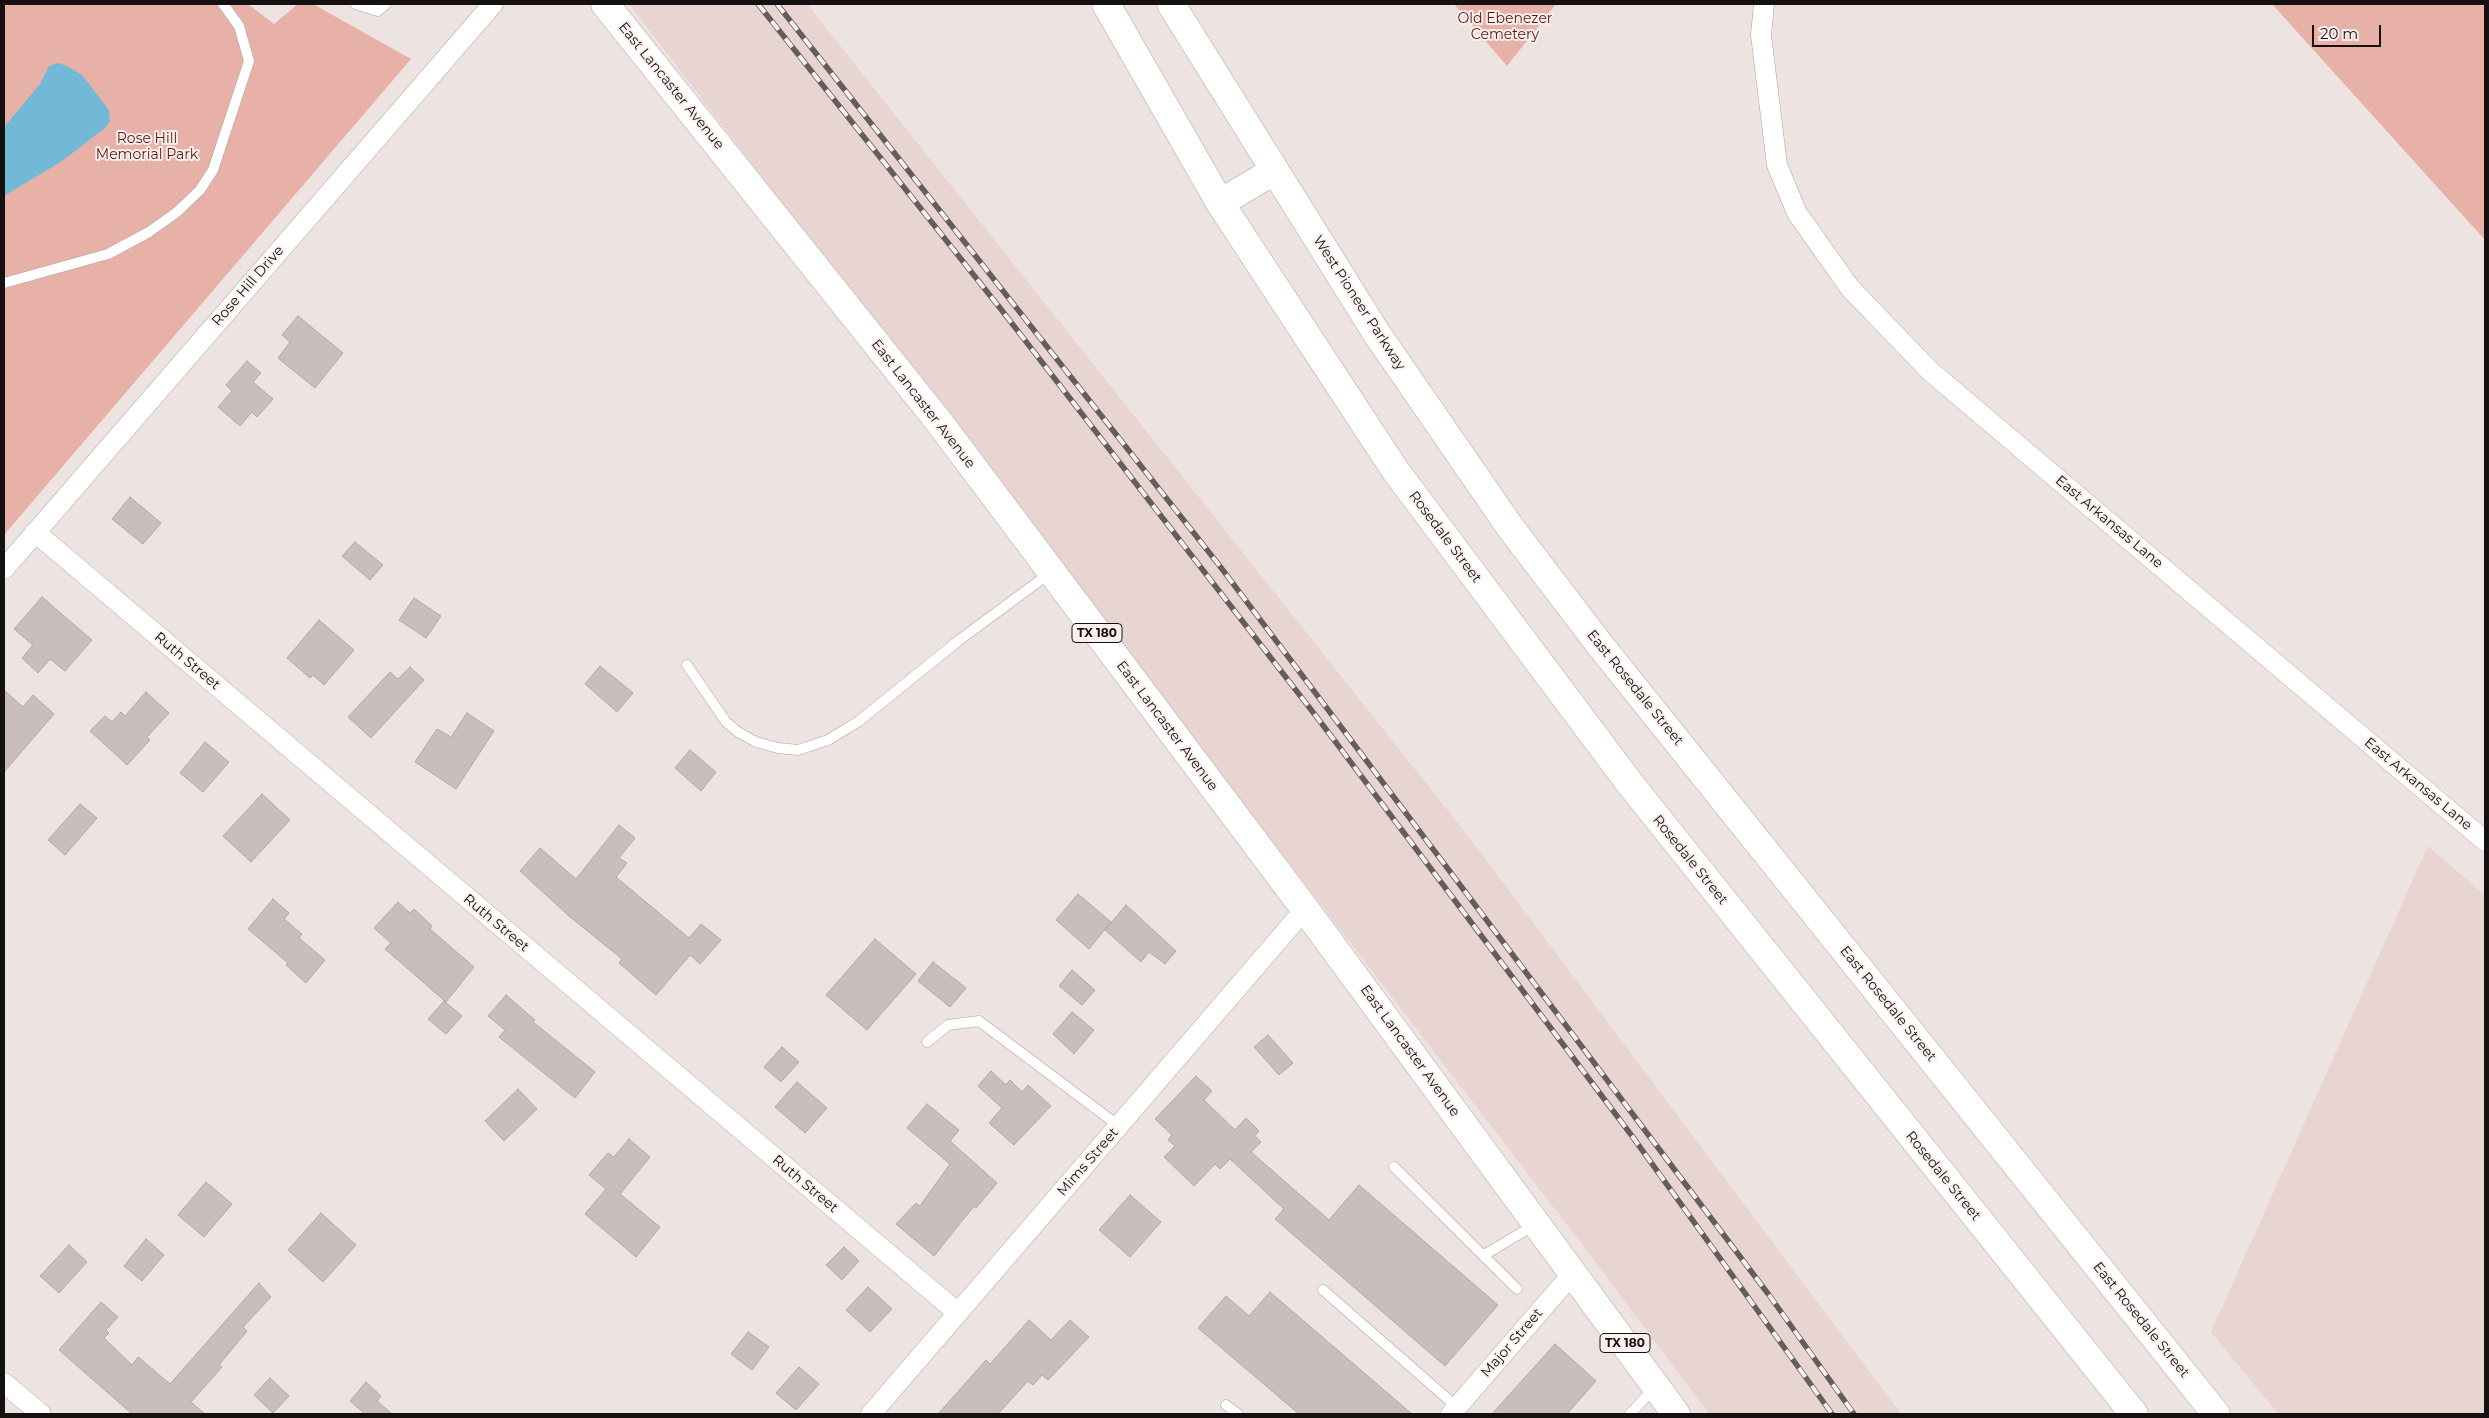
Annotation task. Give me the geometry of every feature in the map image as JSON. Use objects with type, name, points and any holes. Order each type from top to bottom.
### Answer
[{"type":"main road","name":"East Lancaster Avenue","points":[[605,4],[939,422],[1305,909],[1676,1414]]},
{"type":"main road","points":[[1106,4],[1220,203],[1274,171]]},
{"type":"main road","name":"West Pioneer Parkway","points":[[1171,4],[1377,334],[1510,527],[1560,593]]},
{"type":"main road","name":"Rosedale Street","points":[[1220,203],[1395,470],[1631,785],[2134,1414]]},
{"type":"main road","name":"East Rosedale Street","points":[[1560,593],[2216,1414]]},
{"type":"street","name":"East Arkansas Lane","points":[[1764,4],[1762,35],[1777,165],[1797,213],[1850,288],[1930,371],[2485,841]]},
{"type":"street","name":"Rose Hill Drive","points":[[4,569],[487,6]]},
{"type":"street","name":"Ruth Street","points":[[35,532],[958,1313]]},
{"type":"street","name":"Mims Street","points":[[870,1414],[1305,909]]},
{"type":"street","name":"Major Street","points":[[1454,1411],[1573,1273]]},
{"type":"street","points":[[4,1383],[41,1414]]},
{"type":"lane","points":[[4,283],[108,254],[149,232],[177,212],[200,190],[214,170],[249,61],[239,26],[223,4]]},
{"type":"lane","points":[[355,4],[378,11],[386,4]]},
{"type":"lane","points":[[687,665],[726,722],[738,732],[756,742],[778,748],[798,750],[828,740],[859,721],[958,641],[1051,572]]},
{"type":"lane","points":[[927,1042],[948,1025],[979,1021],[1119,1126]]},
{"type":"lane","points":[[1394,1167],[1517,1289]]},
{"type":"lane","points":[[1484,1255],[1536,1223]]},
{"type":"lane","points":[[1323,1290],[1454,1411]]},
{"type":"lane","points":[[1630,1414],[1656,1386]]},
{"type":"lane","points":[[1226,1405],[1238,1414]]},
{"type":"shaded area","points":[[629,4],[807,4],[1472,841],[1901,1414],[1709,1414],[1581,1243]]},
{"type":"shaded area","points":[[2428,846],[2485,895],[2485,1414],[2278,1414],[2211,1332]]},
{"type":"green space","name":"Rose Hill Memorial Park","points":[[4,4],[248,4],[274,24],[298,4],[313,4],[411,59],[4,535]]},
{"type":"green space","name":"Old Ebenezer Cemetery","points":[[1454,4],[1556,4],[1507,66]]},
{"type":"green space","points":[[2272,4],[2485,4],[2485,240]]},
{"type":"water","points":[[59,63],[82,75],[109,110],[110,121],[105,128],[62,161],[4,196],[4,127],[40,84],[49,66]]},
{"type":"building","points":[[298,316],[343,353],[315,388],[278,358],[290,342],[282,335]]},
{"type":"building","points":[[247,361],[261,373],[253,382],[273,399],[257,417],[252,412],[240,426],[218,407],[232,391],[226,385]]},
{"type":"building","points":[[130,497],[161,523],[143,544],[112,519]]},
{"type":"building","points":[[355,542],[383,565],[370,580],[342,556]]},
{"type":"building","points":[[42,597],[92,640],[65,671],[50,659],[38,673],[22,658],[33,645],[14,629]]},
{"type":"building","points":[[414,598],[441,616],[426,638],[399,620]]},
{"type":"building","points":[[319,620],[354,650],[324,685],[313,675],[310,678],[287,658]]},
{"type":"building","points":[[600,666],[633,693],[617,712],[585,684]]},
{"type":"building","points":[[410,667],[424,680],[371,738],[348,717],[390,672],[398,679]]},
{"type":"building","points":[[4,690],[23,707],[33,695],[54,714],[4,772]]},
{"type":"building","points":[[146,692],[169,713],[147,737],[150,740],[127,765],[90,731],[105,716],[112,722],[121,712],[125,716]]},
{"type":"building","points":[[467,713],[494,731],[456,789],[415,762],[437,729],[451,737]]},
{"type":"building","points":[[205,742],[229,762],[203,792],[180,773]]},
{"type":"building","points":[[690,750],[716,772],[701,791],[675,768]]},
{"type":"building","points":[[262,794],[290,820],[251,862],[223,836]]},
{"type":"building","points":[[80,804],[97,818],[65,855],[48,840]]},
{"type":"building","points":[[619,825],[635,838],[619,858],[627,863],[616,877],[689,938],[701,924],[721,940],[700,964],[690,955],[656,995],[619,963],[622,959],[569,916],[520,871],[540,848],[576,879]]},
{"type":"building","points":[[1078,894],[1111,922],[1089,949],[1056,920]]},
{"type":"building","points":[[273,899],[289,913],[284,919],[302,934],[299,938],[325,960],[306,983],[286,965],[288,963],[248,929]]},
{"type":"building","points":[[398,902],[410,913],[414,909],[432,926],[430,929],[474,967],[446,1002],[385,949],[391,943],[374,928]]},
{"type":"building","points":[[1126,905],[1176,951],[1165,964],[1149,952],[1141,962],[1105,930]]},
{"type":"building","points":[[875,939],[916,974],[867,1030],[826,995]]},
{"type":"building","points":[[933,962],[966,988],[950,1007],[918,981]]},
{"type":"building","points":[[1072,970],[1095,990],[1082,1005],[1059,986]]},
{"type":"building","points":[[506,995],[535,1020],[533,1022],[595,1072],[575,1098],[499,1037],[505,1030],[488,1016]]},
{"type":"building","points":[[444,1001],[462,1016],[446,1034],[428,1019]]},
{"type":"building","points":[[1072,1012],[1094,1030],[1074,1054],[1053,1034]]},
{"type":"building","points":[[1268,1035],[1293,1063],[1279,1075],[1254,1047]]},
{"type":"building","points":[[782,1047],[799,1062],[781,1082],[764,1067]]},
{"type":"building","points":[[991,1071],[1006,1085],[1010,1080],[1022,1092],[1028,1085],[1051,1106],[1014,1145],[989,1123],[1002,1108],[978,1086]]},
{"type":"building","points":[[1196,1076],[1212,1091],[1204,1100],[1235,1130],[1246,1118],[1259,1131],[1255,1136],[1261,1142],[1251,1152],[1329,1220],[1359,1185],[1498,1305],[1445,1366],[1275,1219],[1284,1209],[1230,1159],[1220,1169],[1215,1164],[1194,1186],[1164,1157],[1175,1146],[1168,1140],[1172,1135],[1155,1119]]},
{"type":"building","points":[[797,1082],[827,1108],[805,1133],[775,1107]]},
{"type":"building","points":[[518,1089],[537,1109],[504,1141],[485,1121]]},
{"type":"building","points":[[927,1104],[959,1130],[950,1141],[997,1183],[976,1208],[974,1206],[934,1256],[896,1224],[916,1203],[920,1206],[950,1164],[907,1128]]},
{"type":"building","points":[[629,1139],[650,1157],[620,1194],[660,1227],[636,1257],[585,1214],[606,1189],[589,1175],[608,1153],[614,1157]]},
{"type":"building","points":[[206,1182],[232,1204],[204,1237],[178,1215]]},
{"type":"building","points":[[1130,1195],[1161,1222],[1130,1257],[1099,1230]]},
{"type":"building","points":[[321,1213],[356,1245],[323,1282],[288,1250]]},
{"type":"building","points":[[146,1239],[164,1255],[142,1281],[124,1266]]},
{"type":"building","points":[[69,1245],[87,1262],[59,1293],[40,1276]]},
{"type":"building","points":[[844,1247],[859,1261],[842,1280],[826,1265]]},
{"type":"building","points":[[259,1283],[271,1297],[243,1327],[247,1331],[219,1365],[222,1367],[191,1402],[205,1414],[132,1414],[59,1350],[101,1302],[118,1317],[106,1330],[109,1333],[104,1338],[132,1365],[138,1357],[170,1384]]},
{"type":"building","points":[[868,1287],[892,1309],[870,1332],[846,1310]]},
{"type":"building","points":[[1270,1292],[1412,1414],[1299,1414],[1198,1328],[1226,1296],[1249,1316]]},
{"type":"building","points":[[1029,1320],[1051,1340],[1070,1320],[1089,1337],[1048,1380],[1042,1375],[1033,1385],[1028,1381],[998,1414],[938,1414],[986,1360],[990,1364]]},
{"type":"building","points":[[748,1332],[769,1347],[752,1370],[731,1354]]},
{"type":"building","points":[[1555,1344],[1596,1381],[1567,1414],[1492,1414]]},
{"type":"building","points":[[799,1367],[819,1384],[796,1410],[776,1393]]},
{"type":"building","points":[[270,1378],[289,1396],[273,1413],[254,1395]]},
{"type":"building","points":[[366,1382],[381,1396],[377,1401],[392,1414],[365,1414],[350,1401]]},
{"type":"railway","points":[[758,4],[1000,308],[1319,720],[1632,1136],[1832,1414]]},
{"type":"railway","points":[[777,4],[1219,565],[1769,1295],[1854,1414]]}]
